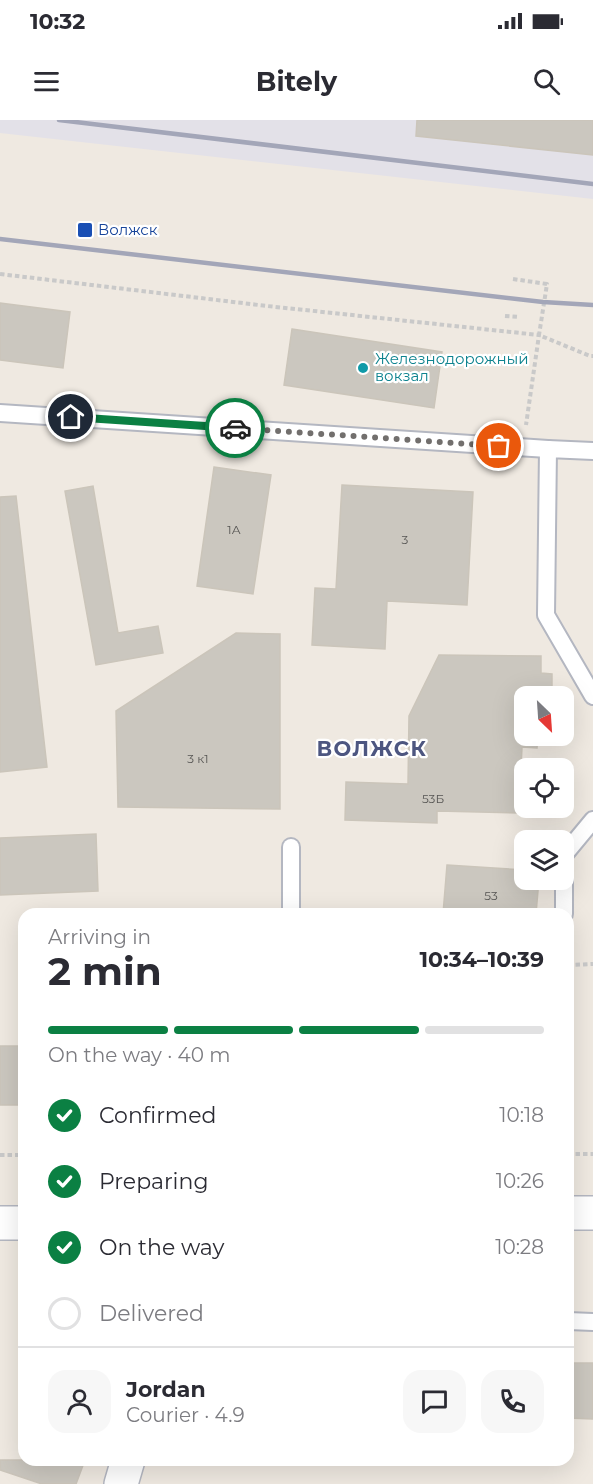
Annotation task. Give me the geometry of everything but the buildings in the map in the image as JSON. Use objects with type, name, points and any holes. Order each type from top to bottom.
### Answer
[{"type":"main road","points":[[574,1213],[593,1213]]},
{"type":"main road","points":[[0,1223],[18,1223]]},
{"type":"main road","points":[[121,1484],[126,1466]]},
{"type":"lane","points":[[0,412],[593,451]]},
{"type":"lane","points":[[548,449],[546,615],[593,696]]},
{"type":"lane","points":[[564,908],[564,855],[593,820]]},
{"type":"lane","points":[[291,847],[291,908]]},
{"type":"lane","points":[[574,1321],[593,1322]]},
{"type":"path","points":[[0,274],[539,335],[593,356]]},
{"type":"path","points":[[513,279],[547,284],[522,447]]},
{"type":"path","points":[[505,316],[519,318]]},
{"type":"path","points":[[574,965],[593,964]]},
{"type":"path","points":[[574,1154],[593,1154]]},
{"type":"path","points":[[0,1155],[18,1155]]},
{"type":"shaded area","points":[[0,120],[593,120],[593,199],[0,133]]},
{"type":"railway","points":[[59,120],[593,184]]},
{"type":"railway","points":[[0,239],[543,302],[593,305]]},
{"type":"way so far","points":[[235,428],[499,446]]},
{"type":"place","name":"Волжск","points":[[85,230]]},
{"type":"place","name":"Железнодорожный вокзал","points":[[363,368]]},
{"type":"district","name":"ВОЛЖСК","points":[[372,749]]},
{"type":"route","points":[[71,417],[235,428]]}]
